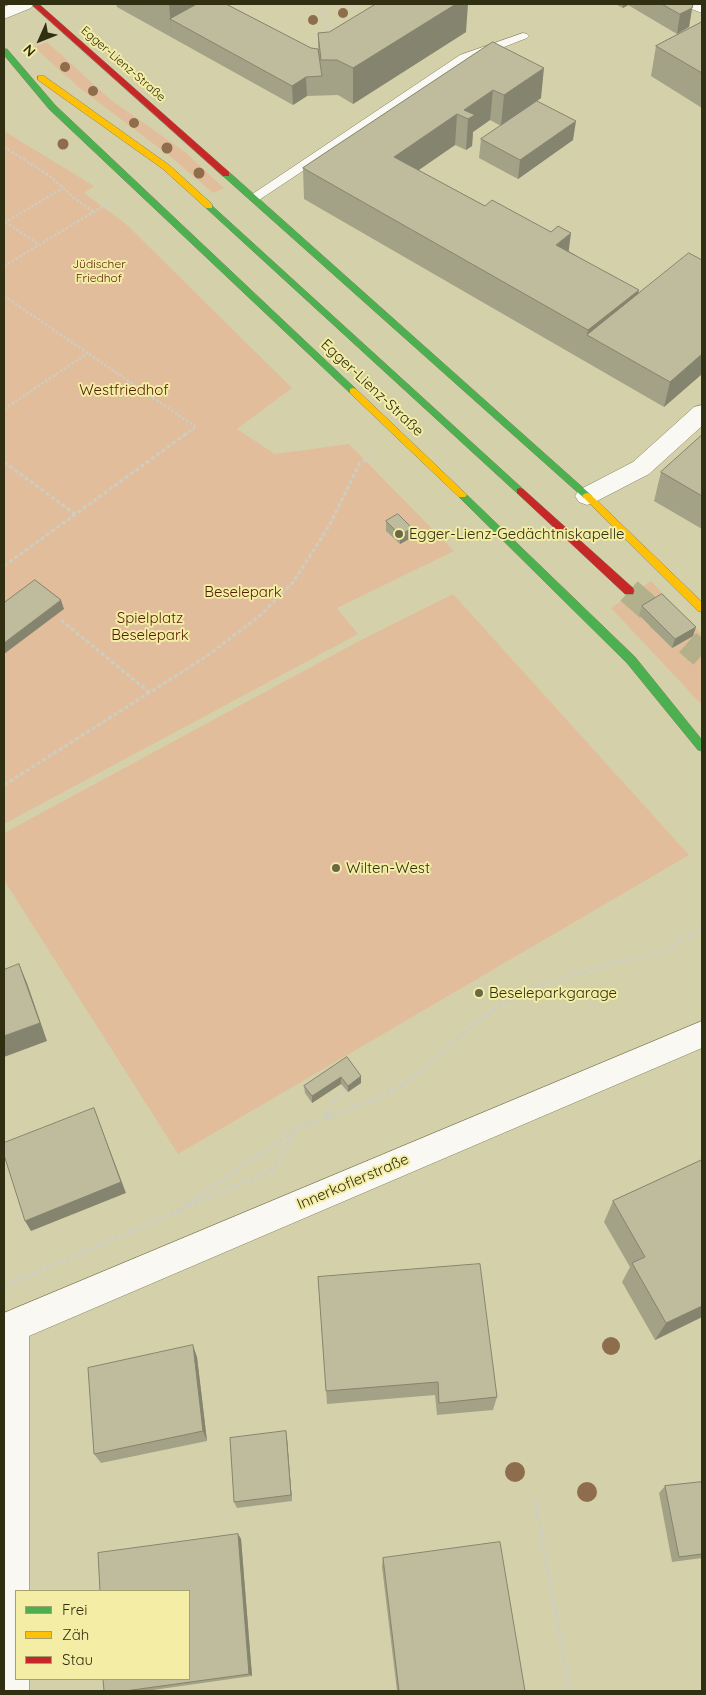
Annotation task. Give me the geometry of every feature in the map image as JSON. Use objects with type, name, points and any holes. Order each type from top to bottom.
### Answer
[{"type":"main road","name":"Egger-Lienz-Straße","points":[[35,4],[254,197],[587,496],[702,608]]},
{"type":"main road","name":"Egger-Lienz-Straße","points":[[4,51],[166,167],[629,591]]},
{"type":"main road","name":"Egger-Lienz-Straße","points":[[14,60],[52,107],[403,438],[564,593],[631,660],[702,747]]},
{"type":"street","points":[[4,14],[25,4]]},
{"type":"street","points":[[695,4],[702,8]]},
{"type":"street","points":[[587,496],[641,468],[702,414]]},
{"type":"street","name":"Innerkoflerstraße","points":[[8,1328],[702,1034]]},
{"type":"street","points":[[8,1328],[10,1691]]},
{"type":"lane","points":[[254,197],[464,58],[523,36]]},
{"type":"path","points":[[322,4],[329,40]]},
{"type":"path","points":[[346,4],[368,15]]},
{"type":"path","points":[[4,147],[50,176],[95,213]]},
{"type":"path","points":[[40,245],[5,222],[63,188]]},
{"type":"path","points":[[4,266],[95,213],[115,199]]},
{"type":"path","points":[[4,296],[196,427],[4,566]]},
{"type":"path","points":[[4,409],[88,352]]},
{"type":"path","points":[[4,785],[207,656],[262,614],[294,582],[329,526],[360,463],[371,457]]},
{"type":"path","points":[[4,462],[74,514]]},
{"type":"path","points":[[61,620],[150,693]]},
{"type":"path","points":[[183,1209],[212,1185],[256,1158],[295,1129],[381,1097],[418,1074],[475,1023],[504,1003],[531,988],[613,963],[662,952],[702,928]]},
{"type":"path","points":[[327,1118],[332,1104],[345,1089]]},
{"type":"path","points":[[4,1287],[273,1170],[295,1129]]},
{"type":"path","points":[[535,1501],[570,1691]]},
{"type":"green space","points":[[47,42],[111,100],[185,152],[224,188],[213,193],[171,157],[77,86],[34,47]]},
{"type":"green space","points":[[4,131],[94,186],[84,193],[126,224],[292,388],[237,429],[275,454],[349,444],[454,551],[337,608],[358,634],[4,824]]},
{"type":"green space","points":[[651,581],[702,634],[702,705],[611,608]]},
{"type":"green space","name":"Wilten-West","points":[[453,594],[689,855],[178,1154],[4,880],[4,833],[361,640]]},
{"type":"building","points":[[197,4],[226,4],[311,48],[318,49],[322,76],[306,77],[292,86],[170,19]]},
{"type":"building","points":[[376,4],[456,4],[353,68],[337,60],[321,60],[318,33],[329,32]]},
{"type":"building","points":[[662,4],[693,4],[692,8],[680,14]]},
{"type":"building","points":[[702,22],[702,73],[656,46]]},
{"type":"building","points":[[493,42],[544,68],[504,95],[493,90],[464,110],[475,115],[468,119],[457,114],[394,157],[485,206],[492,200],[551,232],[558,226],[571,233],[556,245],[639,290],[588,330],[303,168]]},
{"type":"building","points":[[537,101],[576,121],[520,160],[481,139]]},
{"type":"building","points":[[689,253],[702,260],[702,354],[670,382],[587,335]]},
{"type":"building","points":[[702,435],[702,496],[661,472]]},
{"type":"building","points":[[398,514],[412,528],[400,535],[386,521]]},
{"type":"building","points":[[35,580],[61,600],[4,643],[4,603]]},
{"type":"building","points":[[662,594],[696,627],[675,639],[642,606]]},
{"type":"building","points":[[19,964],[40,1023],[4,1036],[4,970]]},
{"type":"building","points":[[347,1057],[361,1076],[348,1086],[341,1077],[312,1096],[304,1086]]},
{"type":"building","points":[[94,1108],[121,1182],[25,1221],[4,1155],[4,1143]]},
{"type":"building","points":[[702,1160],[702,1306],[666,1323],[632,1263],[645,1257],[613,1201]]},
{"type":"building","points":[[480,1264],[497,1397],[439,1403],[438,1382],[326,1391],[318,1277]]},
{"type":"building","points":[[193,1345],[203,1431],[94,1454],[88,1368]]},
{"type":"building","points":[[286,1431],[291,1495],[234,1502],[230,1438]]},
{"type":"building","points":[[702,1482],[702,1554],[679,1557],[665,1486]]},
{"type":"building","points":[[238,1534],[249,1674],[125,1691],[104,1691],[103,1680],[190,1680],[190,1590],[100,1590],[98,1553]]},
{"type":"building","points":[[500,1542],[525,1691],[399,1691],[383,1558]]},
{"type":"tunnel","points":[[629,591],[702,655]]},
{"type":"traffic: fast","points":[[4,51],[52,107],[353,391]]},
{"type":"traffic: fast","points":[[226,174],[587,496]]},
{"type":"traffic: fast","points":[[209,206],[520,491]]},
{"type":"traffic: fast","points":[[462,495],[631,660],[702,747]]},
{"type":"traffic: slow","points":[[41,78],[166,167],[209,206]]},
{"type":"traffic: slow","points":[[353,391],[462,495]]},
{"type":"traffic: slow","points":[[587,496],[702,608]]},
{"type":"traffic: jam","points":[[35,4],[226,174]]},
{"type":"traffic: jam","points":[[520,491],[629,591]]},
{"type":"place","name":"Egger-Lienz-Gedächtniskapelle","points":[[399,534]]},
{"type":"place","name":"Wilten-West","points":[[336,868]]},
{"type":"place","name":"Beseleparkgarage","points":[[479,993]]},
{"type":"park label","name":"Jüdischer Friedhof","points":[[99,271]]},
{"type":"park label","name":"Westfriedhof","points":[[124,390]]},
{"type":"park label","name":"Beselepark","points":[[243,592]]},
{"type":"park label","name":"Spielplatz Beselepark","points":[[150,626]]}]
